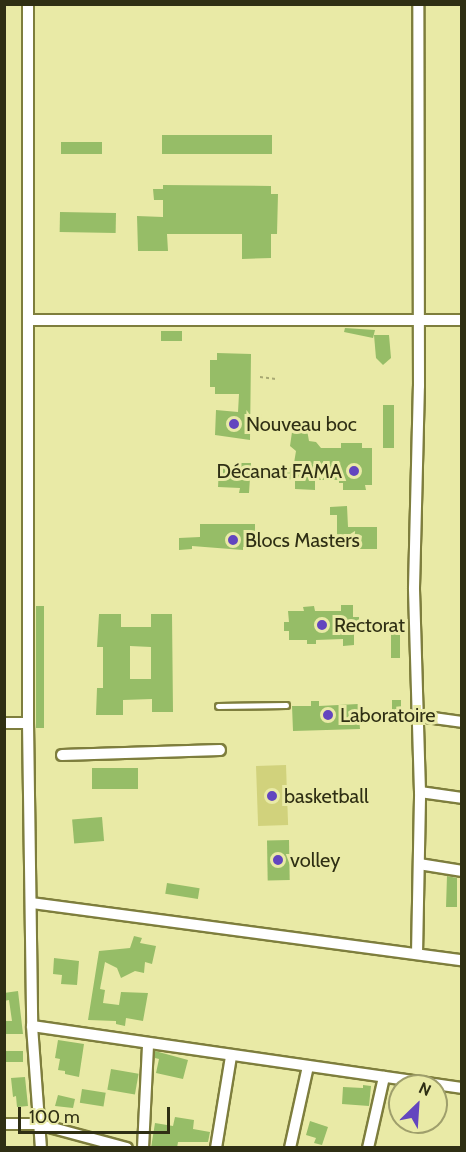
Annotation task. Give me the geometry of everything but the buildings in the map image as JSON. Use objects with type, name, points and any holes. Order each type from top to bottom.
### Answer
[{"type":"street","points":[[28,4],[28,723],[32,1026],[41,1148]]},
{"type":"street","points":[[417,954],[420,792],[414,588],[420,321],[418,4]]},
{"type":"street","points":[[28,320],[396,318],[420,321],[462,320]]},
{"type":"street","points":[[419,716],[462,722]]},
{"type":"street","points":[[4,723],[28,723]]},
{"type":"street","points":[[62,755],[220,750]]},
{"type":"street","points":[[420,792],[462,798]]},
{"type":"street","points":[[419,864],[462,871]]},
{"type":"street","points":[[32,903],[462,960]]},
{"type":"street","points":[[32,1026],[462,1089]]},
{"type":"street","points":[[143,1148],[148,1044]]},
{"type":"street","points":[[216,1148],[231,1056]]},
{"type":"street","points":[[290,1148],[308,1066]]},
{"type":"street","points":[[368,1148],[384,1077]]},
{"type":"street","points":[[4,1124],[38,1124],[127,1148]]},
{"type":"lane","points":[[218,706],[286,705]]},
{"type":"path","points":[[260,376],[276,379]]},
{"type":"shaded area","name":"basketball","points":[[286,765],[288,825],[258,826],[256,766]]},
{"type":"place","name":"Nouveau boc","points":[[234,424]]},
{"type":"place","name":"Décanat FAMA","points":[[354,471]]},
{"type":"place","name":"Blocs Masters","points":[[233,540]]},
{"type":"place","name":"Rectorat","points":[[322,625]]},
{"type":"place","name":"Laboratoire","points":[[328,715]]},
{"type":"place","name":"basketball","points":[[272,796]]},
{"type":"place","name":"volley","points":[[278,860]]}]
